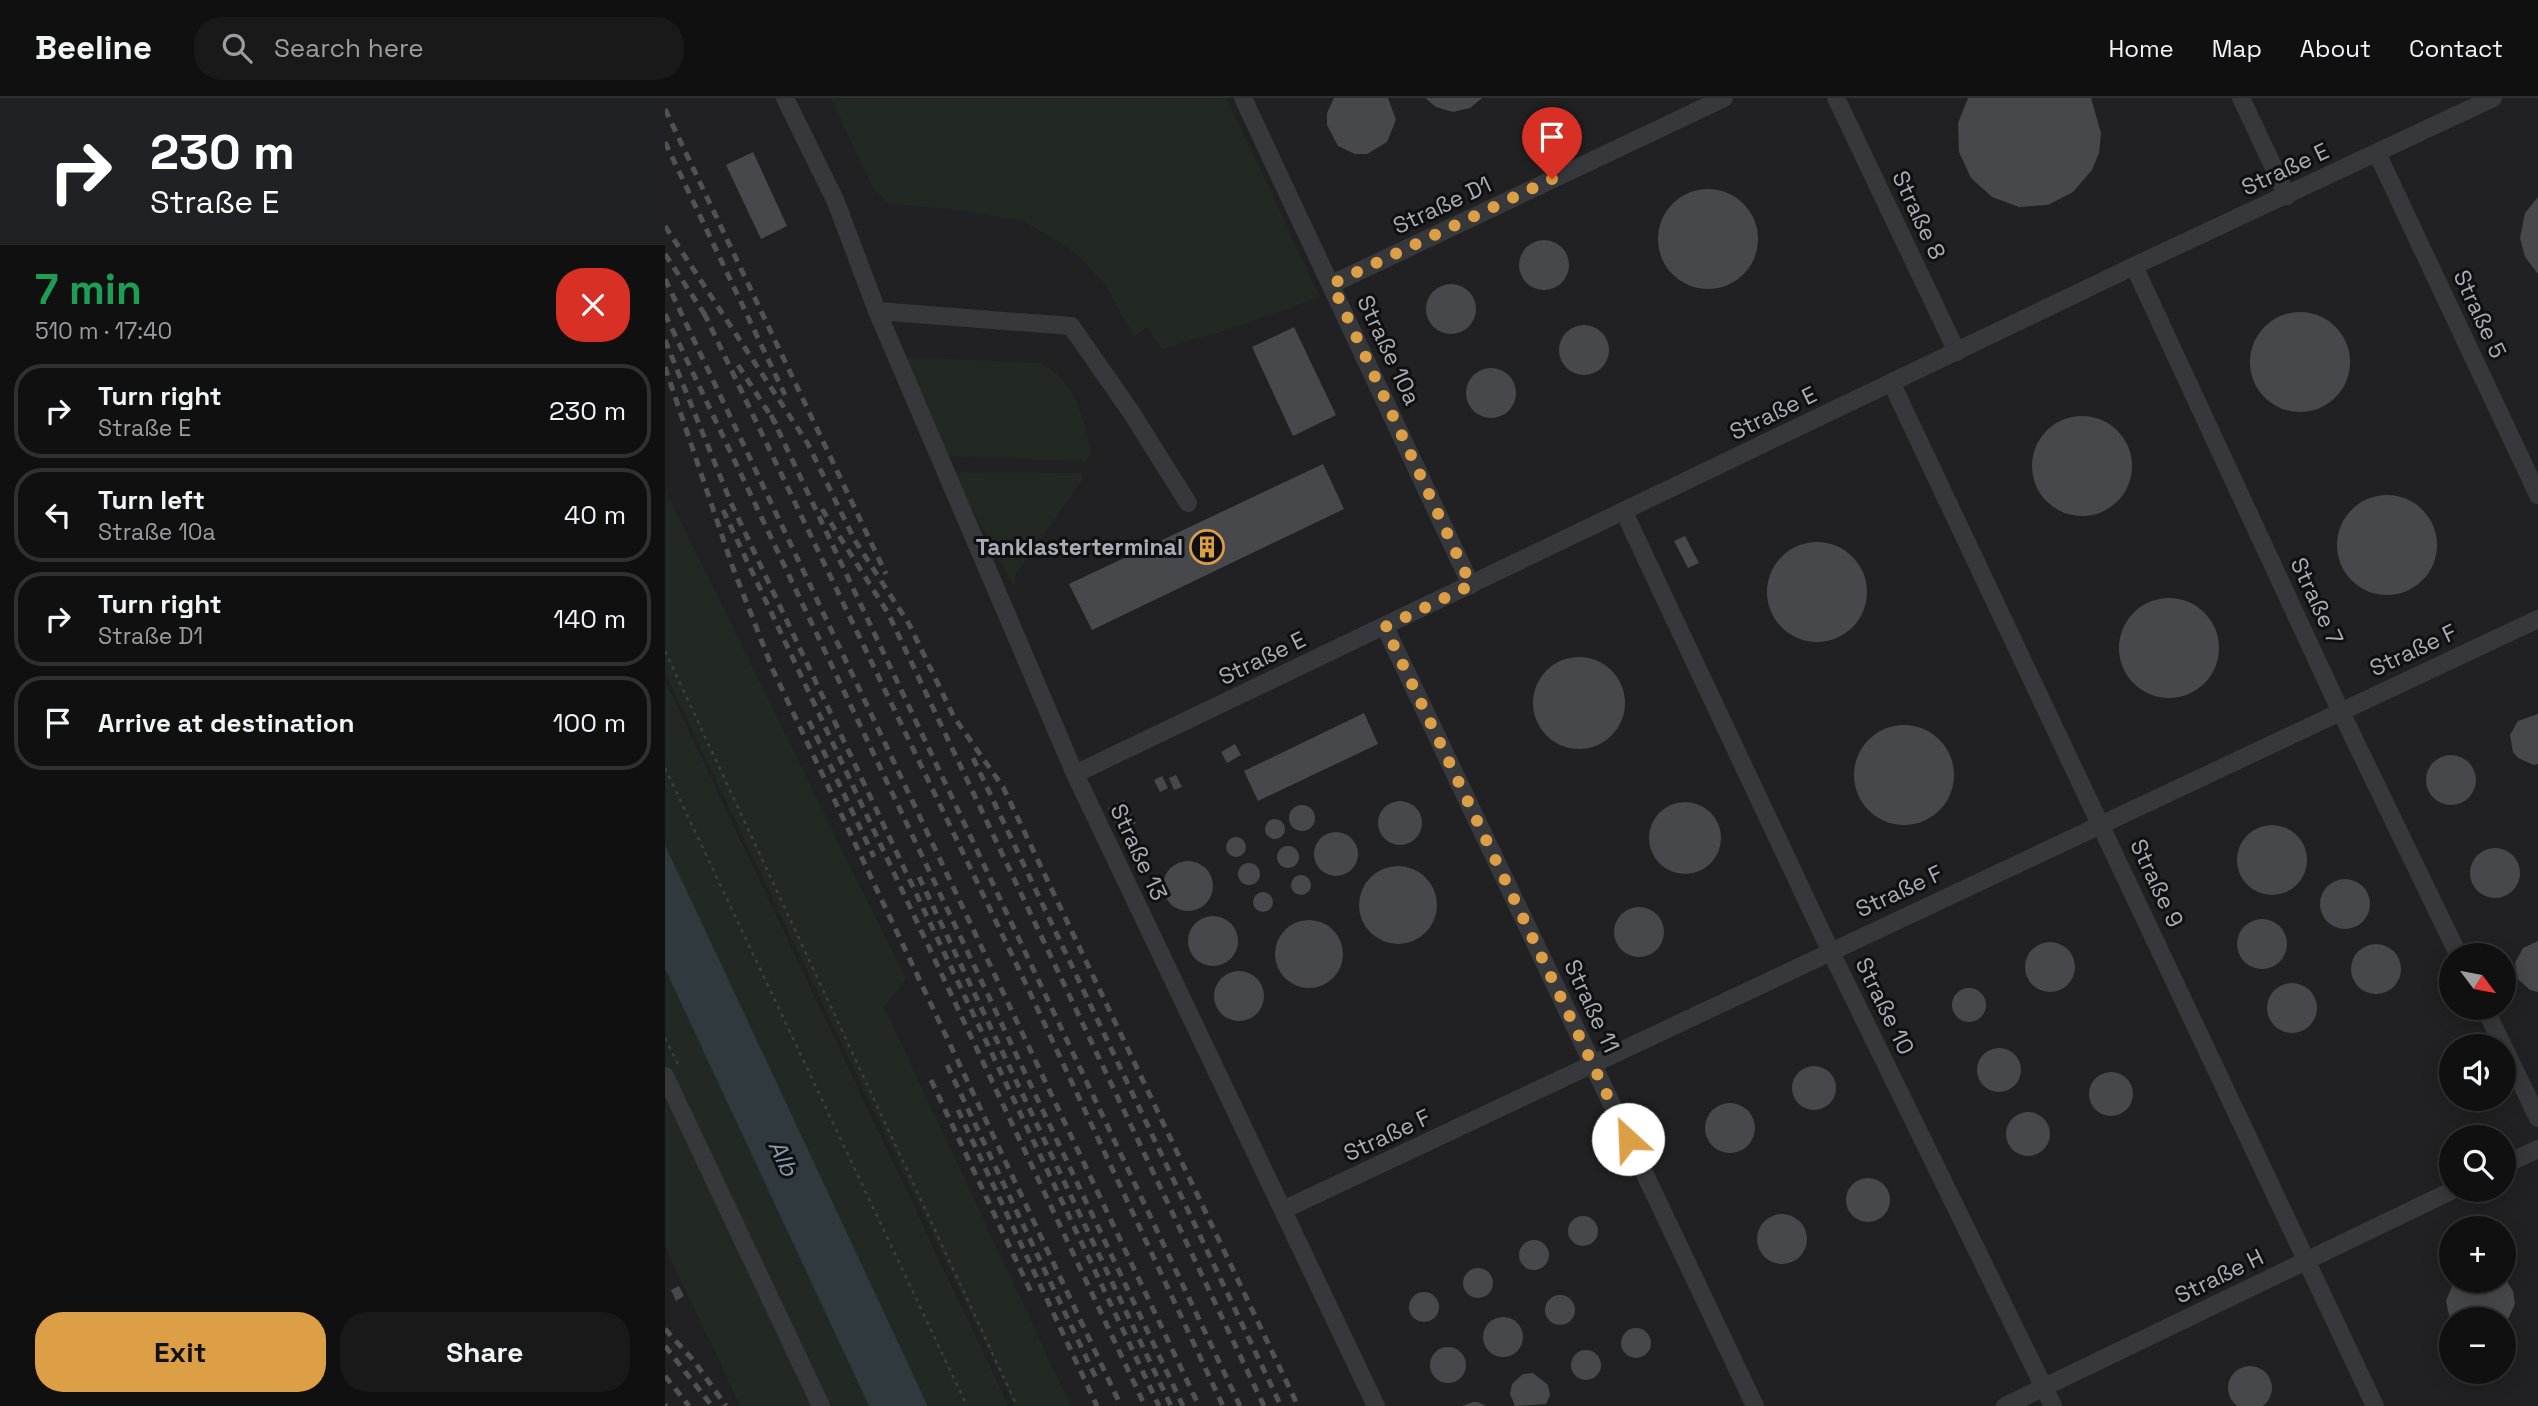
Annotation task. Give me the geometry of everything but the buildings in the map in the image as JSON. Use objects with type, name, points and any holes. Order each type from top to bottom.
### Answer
[{"type":"lane","name":"Straße 13","points":[[785,98],[836,202],[877,311],[1075,774],[1376,1406]]},
{"type":"lane","name":"Straße 10a","points":[[1243,98],[1471,585]]},
{"type":"lane","name":"Straße D1","points":[[1332,284],[1724,98]]},
{"type":"lane","name":"Straße 8","points":[[1836,98],[1957,352]]},
{"type":"lane","points":[[2241,98],[2287,196]]},
{"type":"lane","name":"Straße E","points":[[1075,774],[2134,266],[2493,98]]},
{"type":"lane","name":"Straße 5","points":[[2377,153],[2538,495]]},
{"type":"lane","name":"Straße 7","points":[[2134,266],[2340,710],[2453,943]]},
{"type":"lane","points":[[877,311],[1071,327],[1131,412],[1188,503]]},
{"type":"lane","name":"Straße 9","points":[[1892,384],[2375,1406]]},
{"type":"lane","name":"Straße 10","points":[[1624,512],[1830,950],[2053,1406]]},
{"type":"lane","name":"Straße F","points":[[1283,1210],[1594,1066],[1830,950],[2538,619]]},
{"type":"lane","name":"Straße 11","points":[[1385,627],[1755,1406]]},
{"type":"lane","points":[[2516,1072],[2538,1118]]},
{"type":"lane","points":[[665,1076],[821,1406]]},
{"type":"lane","points":[[2516,1160],[2538,1149]]},
{"type":"lane","name":"Straße H","points":[[2005,1406],[2439,1197]]},
{"type":"path","points":[[665,651],[1017,1406]]},
{"type":"path","points":[[665,768],[967,1406]]},
{"type":"shaded area","points":[[665,98],[2538,98],[2538,1406],[1009,1406],[665,680]]},
{"type":"shaded area","points":[[831,98],[1227,98],[1320,297],[1227,330],[1162,349],[1147,327],[1134,336],[1105,285],[1075,252],[1023,221],[951,209],[890,204],[873,189]]},
{"type":"shaded area","points":[[904,357],[1040,363],[1062,379],[1076,401],[1092,453],[1085,461],[944,456]]},
{"type":"shaded area","points":[[952,472],[1082,473],[1082,480],[1016,574],[1014,587]]},
{"type":"shaded area","points":[[665,490],[906,979],[884,1007],[1071,1406],[1015,1406],[665,673]]},
{"type":"shaded area","points":[[665,680],[1009,1406],[928,1406],[665,845]]},
{"type":"shaded area","points":[[665,969],[869,1406],[828,1406],[665,1066]]},
{"type":"shaded area","points":[[665,1080],[817,1406],[740,1406],[665,1248]]},
{"type":"shaded area","points":[[665,1248],[740,1406],[665,1406]]},
{"type":"water","name":"Alb","points":[[665,845],[928,1406],[869,1406],[867,1402],[665,969]]},
{"type":"railway","points":[[665,109],[886,574]]},
{"type":"railway","points":[[665,142],[785,395]]},
{"type":"railway","points":[[665,226],[808,444],[854,539],[909,624],[954,717],[1003,787],[1298,1406]]},
{"type":"railway","points":[[665,254],[709,321]]},
{"type":"railway","points":[[665,279],[1199,1406]]},
{"type":"railway","points":[[704,313],[1024,980],[1223,1406]]},
{"type":"railway","points":[[665,314],[1183,1406]]},
{"type":"railway","points":[[665,340],[731,503],[1159,1406]]},
{"type":"railway","points":[[738,365],[776,424]]},
{"type":"railway","points":[[665,367],[733,568],[773,670],[1121,1406]]},
{"type":"railway","points":[[771,415],[1240,1406]]},
{"type":"railway","points":[[822,509],[888,613],[1264,1406]]},
{"type":"railway","points":[[723,510],[1145,1406]]},
{"type":"railway","points":[[809,721],[874,857]]},
{"type":"railway","points":[[973,758],[1281,1406]]},
{"type":"railway","points":[[919,877],[1171,1406]]},
{"type":"railway","points":[[947,1065],[1096,1378]]},
{"type":"railway","points":[[931,1080],[1031,1292]]},
{"type":"railway","points":[[958,1110],[1097,1406]]},
{"type":"railway","points":[[665,1329],[694,1361],[726,1406]]},
{"type":"railway","points":[[665,1346],[712,1406]]},
{"type":"railway","points":[[665,1376],[689,1406]]},
{"type":"place","name":"Tanklasterterminal","points":[[1207,547]]},
{"type":"route","points":[[1552,179],[1332,284],[1471,585],[1385,627],[1628,1139]]}]
